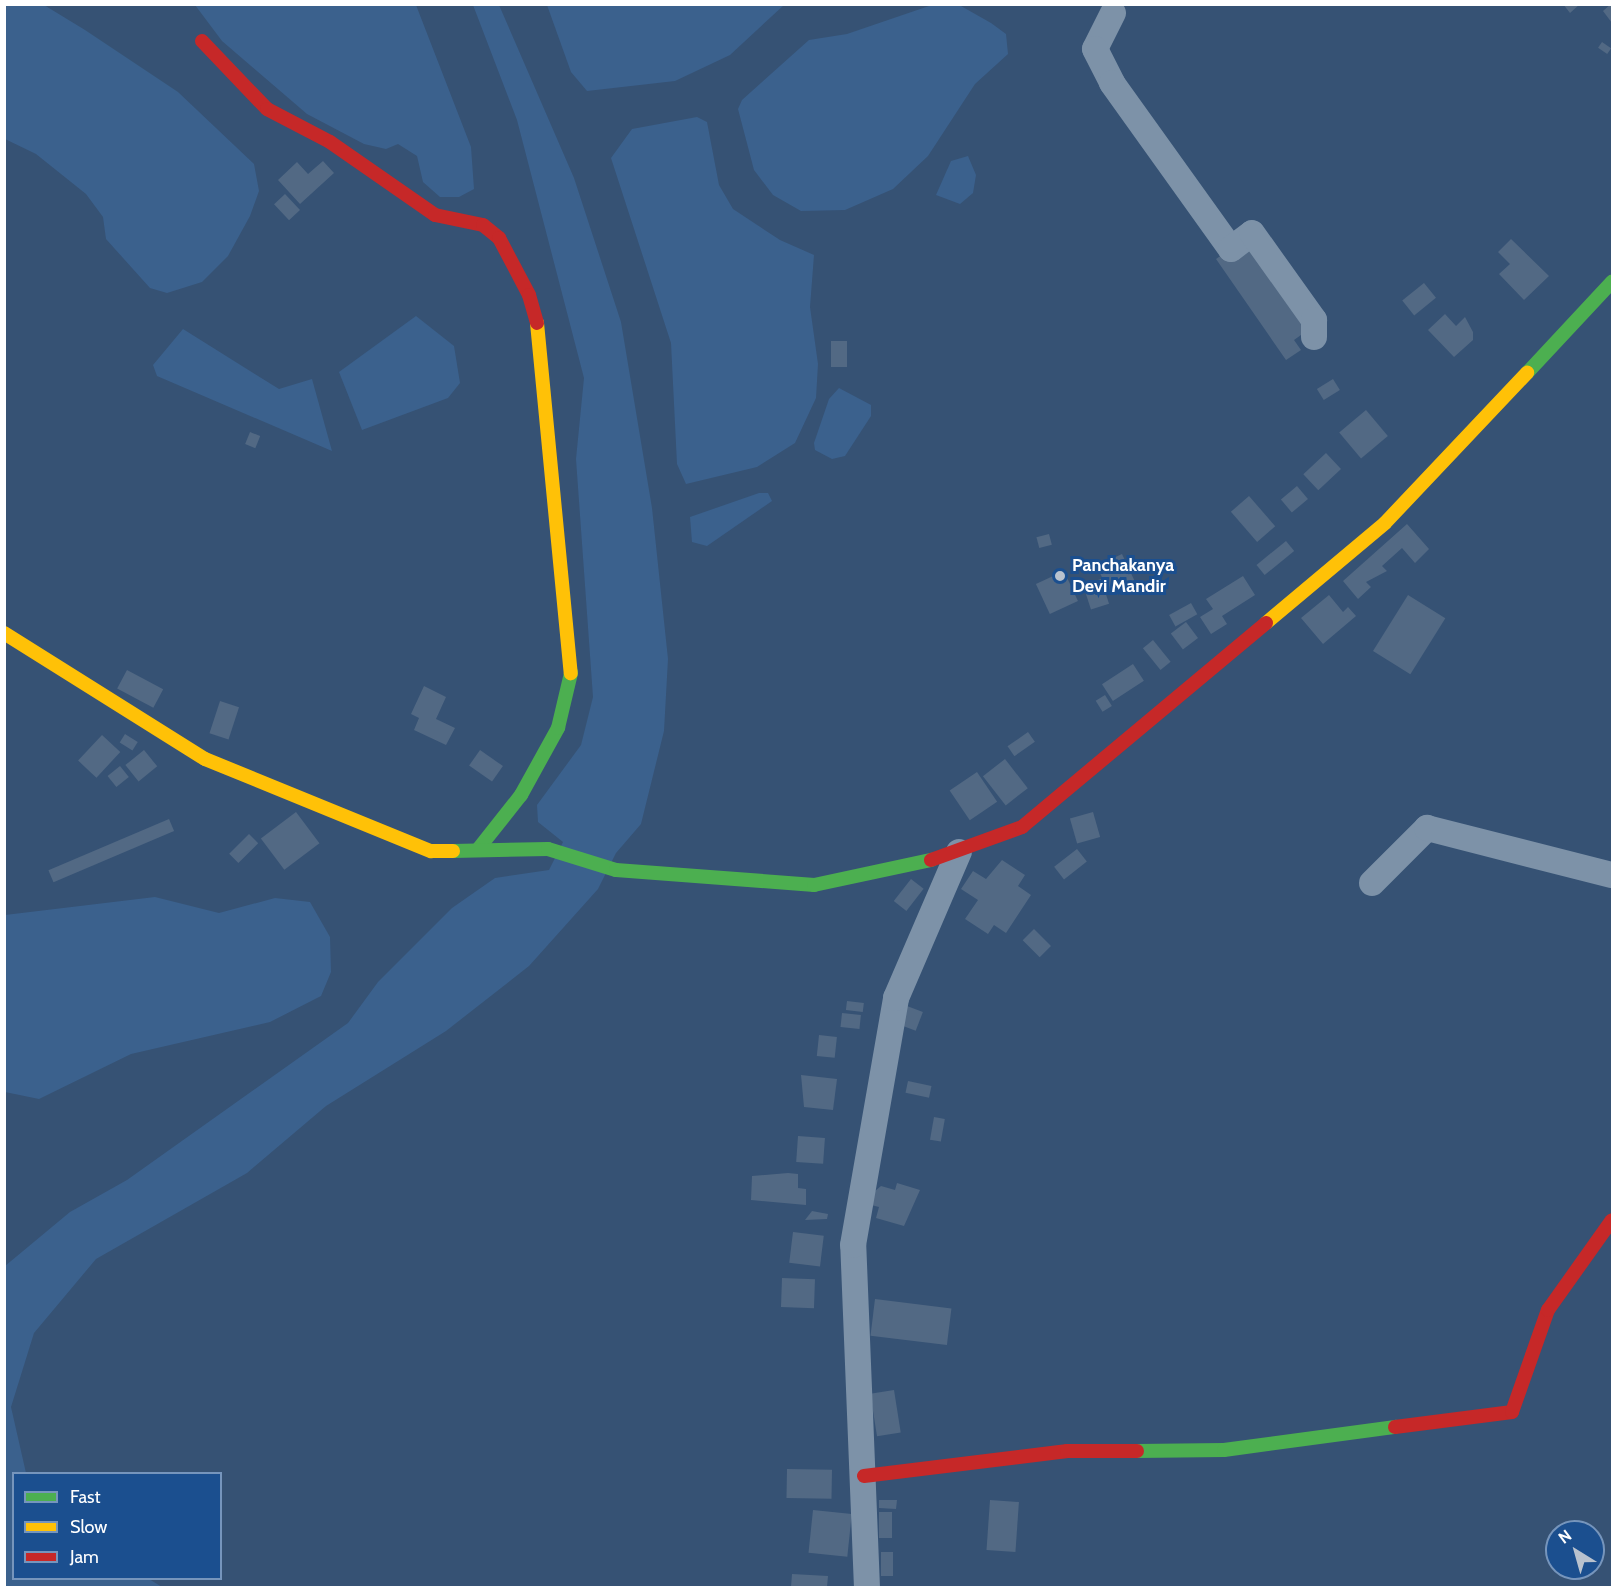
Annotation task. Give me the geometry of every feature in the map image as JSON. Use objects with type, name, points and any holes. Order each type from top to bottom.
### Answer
[{"type":"street","points":[[1113,13],[1095,50],[1112,83],[1231,249],[1252,233],[1314,320],[1314,337]]},
{"type":"street","points":[[202,41],[267,109],[330,142],[435,215],[483,225],[499,238],[529,295],[543,346],[571,673],[558,728],[521,795],[479,848]]},
{"type":"street","points":[[4,633],[206,759],[431,851],[479,848],[548,849],[616,870],[814,885],[959,852],[1022,827],[1385,523],[1612,282]]},
{"type":"street","points":[[1372,883],[1427,828],[1612,875]]},
{"type":"street","points":[[867,1587],[853,1245],[896,998],[959,852]]},
{"type":"street","points":[[864,1476],[1067,1451],[1224,1450],[1512,1412],[1548,1310],[1612,1220]]},
{"type":"water","points":[[4,5],[44,5],[85,30],[178,92],[254,164],[259,191],[250,216],[228,256],[202,282],[167,293],[150,288],[106,239],[103,217],[86,194],[36,154],[5,139]]},
{"type":"water","points":[[195,5],[416,5],[471,147],[474,189],[459,197],[440,197],[423,182],[417,156],[398,144],[386,149],[364,144],[307,114],[222,41]]},
{"type":"water","points":[[473,5],[499,5],[574,178],[621,322],[652,508],[668,659],[664,731],[641,824],[616,853],[598,889],[529,966],[446,1031],[326,1106],[247,1173],[96,1259],[34,1333],[11,1407],[26,1472],[12,1472],[12,1580],[151,1580],[162,1587],[5,1588],[5,1266],[70,1212],[127,1180],[348,1023],[378,982],[452,908],[495,878],[549,870],[563,842],[538,822],[537,805],[581,745],[593,697],[576,459],[584,378],[517,120]]},
{"type":"water","points":[[547,5],[784,5],[730,55],[675,81],[587,91],[571,72]]},
{"type":"water","points":[[929,6],[961,6],[991,23],[1006,34],[1008,54],[975,84],[928,156],[893,189],[845,210],[801,211],[773,195],[754,170],[738,109],[742,100],[809,40],[847,34]]},
{"type":"water","points":[[697,117],[707,122],[719,185],[733,209],[780,240],[814,255],[810,307],[818,364],[816,398],[795,443],[757,467],[686,484],[677,464],[671,343],[611,158],[632,129]]},
{"type":"water","points":[[968,156],[976,175],[973,193],[960,204],[936,195],[951,161]]},
{"type":"water","points":[[416,316],[454,346],[460,383],[448,398],[362,430],[339,372]]},
{"type":"water","points":[[183,329],[279,389],[312,379],[332,451],[157,376],[153,365]]},
{"type":"water","points":[[839,388],[871,405],[871,416],[845,456],[832,459],[815,450],[814,443],[829,399]]},
{"type":"water","points":[[759,493],[768,493],[772,501],[707,546],[692,542],[690,517]]},
{"type":"water","points":[[155,897],[219,913],[275,898],[310,902],[330,937],[331,972],[321,996],[270,1022],[131,1054],[39,1099],[5,1092],[5,915]]},
{"type":"building","points":[[1563,4],[1580,4],[1570,13]]},
{"type":"building","points":[[1612,4],[1612,23],[1603,11]]},
{"type":"building","points":[[1602,42],[1611,48],[1607,54],[1598,48]]},
{"type":"building","points":[[323,161],[334,173],[300,204],[278,180],[297,162],[308,174]]},
{"type":"building","points":[[285,194],[300,210],[289,220],[274,204]]},
{"type":"building","points":[[1245,239],[1308,330],[1294,340],[1301,350],[1286,360],[1216,259]]},
{"type":"building","points":[[1511,239],[1549,276],[1524,300],[1499,274],[1510,264],[1498,252]]},
{"type":"building","points":[[1424,283],[1436,298],[1414,315],[1402,301]]},
{"type":"building","points":[[1445,314],[1456,326],[1465,317],[1473,332],[1473,340],[1454,357],[1428,330]]},
{"type":"building","points":[[831,341],[847,341],[847,367],[831,367]]},
{"type":"building","points":[[1333,379],[1340,390],[1324,400],[1317,389]]},
{"type":"building","points":[[1366,410],[1388,436],[1361,459],[1339,432]]},
{"type":"building","points":[[250,432],[260,436],[255,448],[245,444]]},
{"type":"building","points":[[1326,453],[1341,469],[1318,490],[1303,474]]},
{"type":"building","points":[[1297,486],[1308,499],[1292,513],[1281,499]]},
{"type":"building","points":[[1249,496],[1275,526],[1257,542],[1231,512]]},
{"type":"building","points":[[1407,524],[1429,549],[1415,563],[1402,548],[1382,566],[1387,571],[1366,582],[1371,587],[1358,599],[1343,581]]},
{"type":"building","points":[[1049,534],[1052,545],[1039,548],[1036,537]]},
{"type":"building","points":[[1286,541],[1294,551],[1265,575],[1256,565]]},
{"type":"building","points":[[1122,554],[1135,582],[1110,594],[1097,566]]},
{"type":"building","points":[[1064,571],[1078,601],[1050,614],[1036,584]]},
{"type":"building","points":[[1243,576],[1255,595],[1222,616],[1227,624],[1211,634],[1200,617],[1213,609],[1206,599]]},
{"type":"building","points":[[1101,579],[1109,604],[1091,610],[1083,585]]},
{"type":"building","points":[[1329,595],[1343,612],[1348,607],[1356,616],[1323,644],[1301,618]]},
{"type":"building","points":[[1408,595],[1445,618],[1410,674],[1373,651]]},
{"type":"building","points":[[1191,603],[1197,614],[1175,626],[1169,615]]},
{"type":"building","points":[[1186,622],[1198,638],[1183,649],[1171,633]]},
{"type":"building","points":[[1153,640],[1171,662],[1161,670],[1143,648]]},
{"type":"building","points":[[1133,664],[1144,681],[1113,701],[1102,684]]},
{"type":"building","points":[[127,670],[163,689],[153,708],[117,689]]},
{"type":"building","points":[[424,686],[446,697],[436,719],[455,728],[446,745],[414,730],[419,718],[411,714]]},
{"type":"building","points":[[1105,695],[1112,706],[1103,712],[1096,701]]},
{"type":"building","points":[[220,701],[239,707],[229,740],[209,733]]},
{"type":"building","points":[[1028,732],[1035,742],[1014,756],[1008,746]]},
{"type":"building","points":[[125,734],[138,742],[132,750],[120,742]]},
{"type":"building","points":[[102,735],[120,752],[96,778],[78,761]]},
{"type":"building","points":[[144,750],[157,766],[139,781],[125,765]]},
{"type":"building","points":[[480,750],[503,766],[492,782],[469,766]]},
{"type":"building","points":[[1005,759],[1028,788],[1006,805],[983,776]]},
{"type":"building","points":[[120,766],[129,777],[116,787],[108,776]]},
{"type":"building","points":[[977,772],[997,802],[970,820],[950,790]]},
{"type":"building","points":[[296,812],[319,843],[284,870],[261,838]]},
{"type":"building","points":[[1093,812],[1100,837],[1077,844],[1070,819]]},
{"type":"building","points":[[169,819],[174,831],[53,882],[48,870]]},
{"type":"building","points":[[249,834],[258,843],[238,863],[229,854]]},
{"type":"building","points":[[1077,849],[1087,862],[1064,879],[1054,867]]},
{"type":"building","points":[[1002,860],[1025,875],[1018,886],[1031,895],[1006,933],[994,925],[988,934],[965,919],[978,900],[961,889],[973,871],[986,879]]},
{"type":"building","points":[[911,879],[924,889],[906,911],[894,901]]},
{"type":"building","points":[[1034,929],[1051,946],[1040,957],[1023,940]]},
{"type":"building","points":[[847,1001],[864,1003],[863,1012],[846,1010]]},
{"type":"building","points":[[907,1006],[923,1012],[916,1031],[900,1025]]},
{"type":"building","points":[[842,1013],[861,1015],[859,1029],[841,1027]]},
{"type":"building","points":[[819,1035],[837,1037],[835,1058],[817,1056]]},
{"type":"building","points":[[801,1075],[837,1079],[833,1110],[804,1107]]},
{"type":"building","points":[[908,1081],[931,1086],[929,1098],[906,1093]]},
{"type":"building","points":[[934,1117],[945,1119],[941,1142],[930,1140]]},
{"type":"building","points":[[798,1136],[825,1138],[823,1164],[796,1162]]},
{"type":"building","points":[[798,1174],[798,1188],[806,1189],[806,1205],[751,1200],[752,1176]]},
{"type":"building","points":[[897,1183],[920,1190],[904,1226],[876,1218],[879,1207],[871,1205],[875,1191],[881,1186],[895,1190]]},
{"type":"building","points":[[812,1211],[828,1214],[827,1219],[805,1220]]},
{"type":"building","points":[[793,1232],[824,1236],[820,1267],[789,1263]]},
{"type":"building","points":[[782,1278],[815,1279],[814,1308],[781,1307]]},
{"type":"building","points":[[875,1299],[951,1308],[947,1345],[870,1336]]},
{"type":"building","points":[[894,1390],[901,1432],[877,1436],[870,1394]]},
{"type":"building","points":[[787,1469],[832,1470],[831,1499],[786,1498]]},
{"type":"building","points":[[879,1500],[897,1500],[896,1509],[879,1508]]},
{"type":"building","points":[[990,1500],[1019,1502],[1015,1552],[987,1550]]},
{"type":"building","points":[[813,1510],[852,1514],[847,1557],[809,1553]]},
{"type":"building","points":[[879,1512],[892,1512],[892,1538],[879,1538]]},
{"type":"building","points":[[881,1552],[893,1552],[893,1576],[881,1576]]},
{"type":"building","points":[[792,1574],[828,1576],[827,1587],[791,1587]]},
{"type":"traffic: fast","points":[[1527,373],[1612,282]]},
{"type":"traffic: fast","points":[[479,848],[521,795],[558,728],[571,673]]},
{"type":"traffic: fast","points":[[453,851],[548,849],[616,870],[814,885],[931,860]]},
{"type":"traffic: fast","points":[[1137,1451],[1224,1450],[1395,1427]]},
{"type":"traffic: slow","points":[[537,323],[571,673]]},
{"type":"traffic: slow","points":[[1266,623],[1385,523],[1527,373]]},
{"type":"traffic: slow","points":[[4,633],[205,759],[431,851],[453,851]]},
{"type":"traffic: jam","points":[[202,41],[267,109],[330,142],[435,215],[483,225],[499,238],[529,295],[537,323]]},
{"type":"traffic: jam","points":[[931,860],[1022,827],[1266,623]]},
{"type":"traffic: jam","points":[[1395,1427],[1512,1412],[1548,1310],[1612,1220]]},
{"type":"traffic: jam","points":[[864,1476],[1067,1451],[1137,1451]]},
{"type":"place","name":"Panchakanya Devi Mandir","points":[[1060,576]]}]
